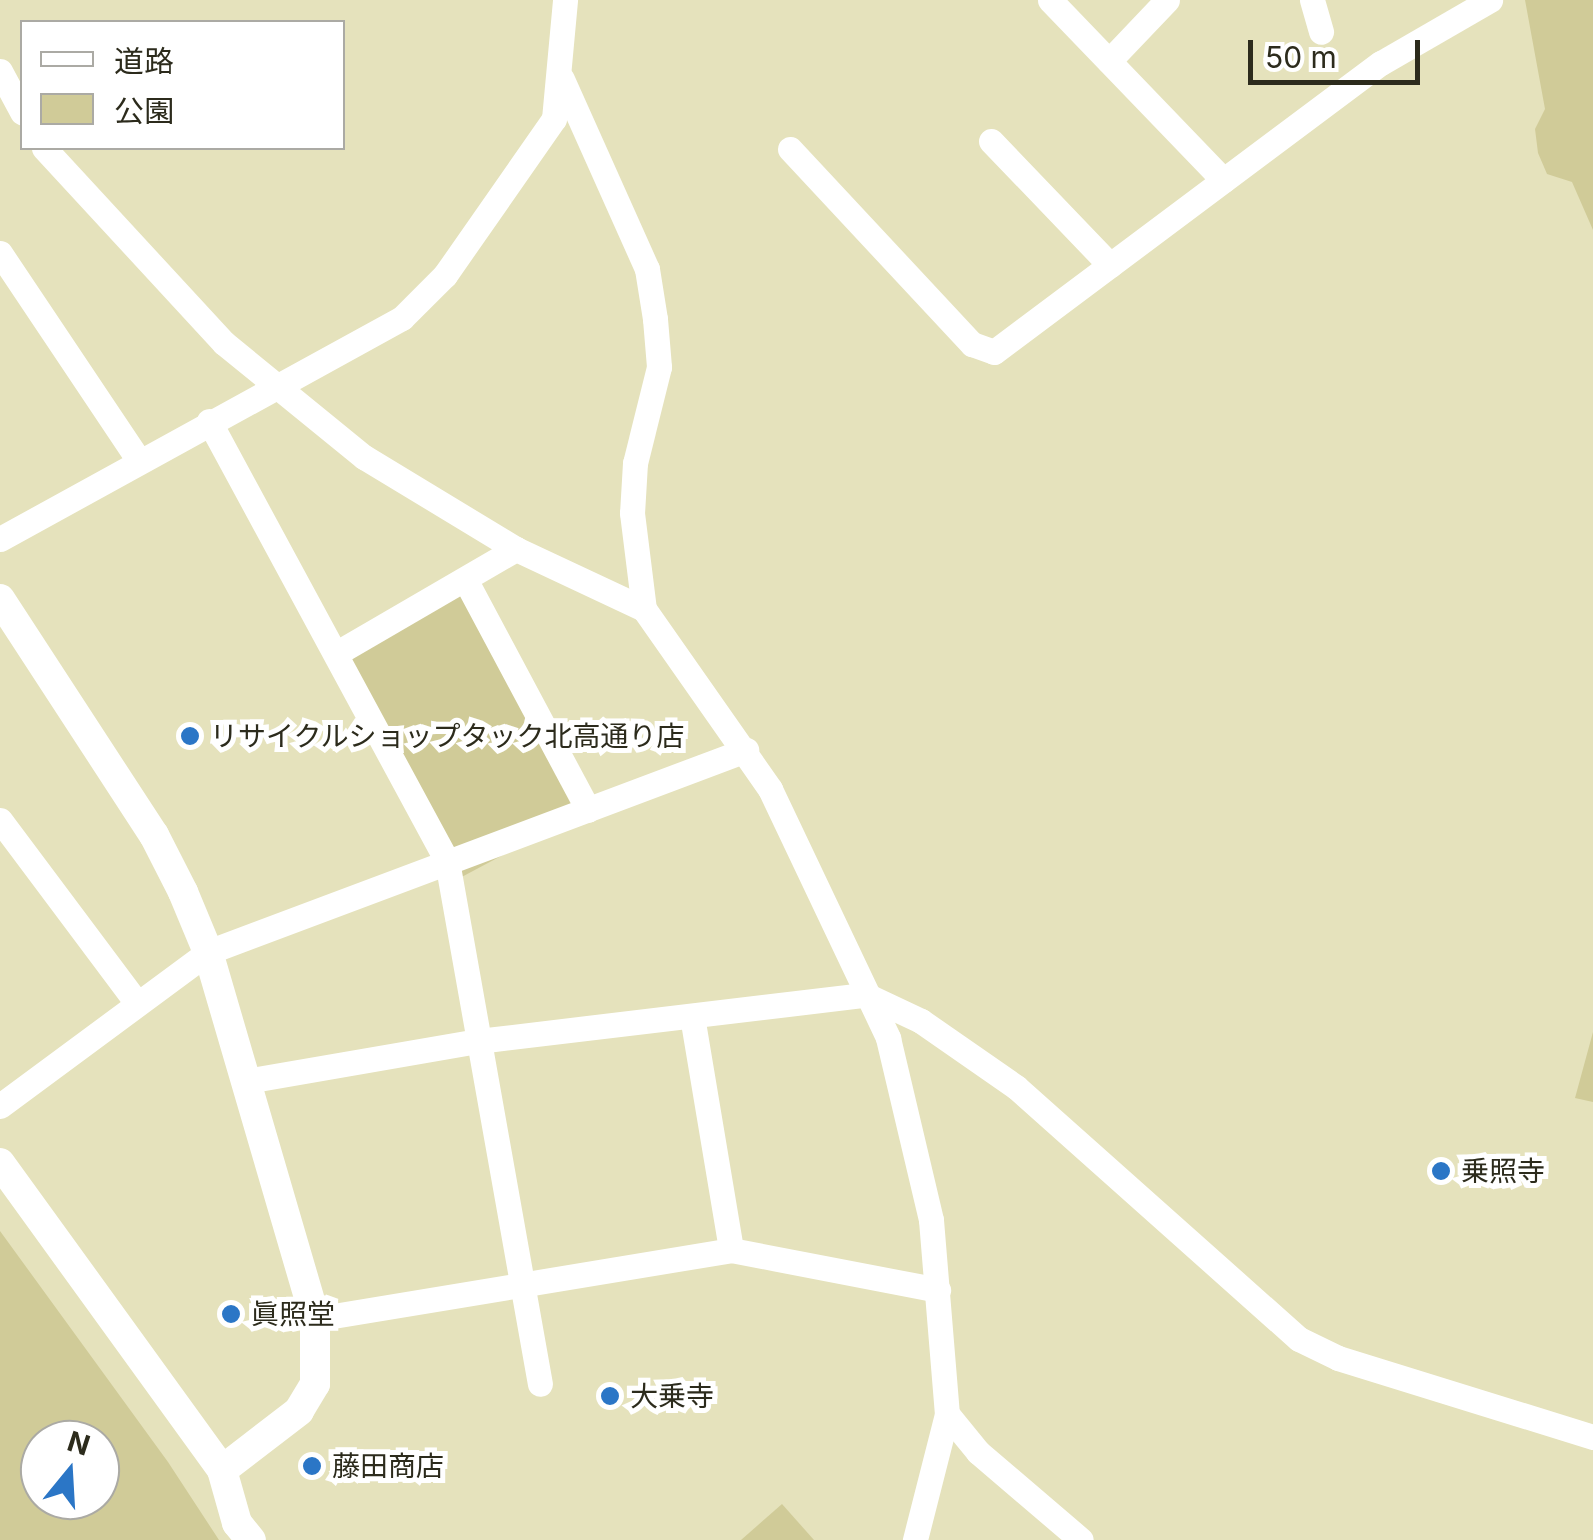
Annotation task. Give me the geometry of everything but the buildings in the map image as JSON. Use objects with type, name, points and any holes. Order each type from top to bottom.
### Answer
[{"type":"street","points":[[0,539],[209,421],[389,326],[445,275],[535,154],[554,118],[562,79],[565,0]]},
{"type":"street","points":[[1050,0],[1222,180]]},
{"type":"street","points":[[1109,62],[1167,0]]},
{"type":"street","points":[[1312,0],[1321,32]]},
{"type":"street","points":[[790,149],[982,350],[1002,350],[1222,180],[1382,63],[1490,0]]},
{"type":"street","points":[[0,70],[20,108]]},
{"type":"street","points":[[562,79],[647,269],[655,319],[659,368],[635,463],[632,513],[644,609],[746,750],[888,1038],[906,1099],[931,1220],[948,1414],[914,1540]]},
{"type":"street","points":[[991,141],[1110,265]]},
{"type":"street","points":[[46,150],[224,343],[404,486],[516,550],[644,609]]},
{"type":"street","points":[[0,253],[139,461]]},
{"type":"street","points":[[209,421],[337,652],[446,862],[540,1384]]},
{"type":"street","points":[[337,652],[466,583],[516,550]]},
{"type":"street","points":[[466,583],[588,810]]},
{"type":"street","points":[[0,598],[154,834],[208,952],[315,1319],[315,1384],[299,1411],[222,1470]]},
{"type":"street","points":[[0,1106],[208,952],[746,750]]},
{"type":"street","points":[[0,820],[136,1002]]},
{"type":"street","points":[[246,1081],[478,1041],[866,995],[921,1021],[1016,1087],[1300,1339],[1338,1358],[1593,1437]]},
{"type":"street","points":[[692,1016],[730,1250]]},
{"type":"street","points":[[0,1163],[222,1470],[237,1523],[251,1540]]},
{"type":"street","points":[[315,1319],[730,1250],[938,1290]]},
{"type":"street","points":[[948,1414],[978,1452],[1080,1540]]},
{"type":"green space","points":[[1525,0],[1593,0],[1593,230],[1572,182],[1547,174],[1538,153],[1535,129],[1545,109]]},
{"type":"green space","points":[[467,583],[588,810],[457,879],[336,652]]},
{"type":"green space","points":[[1593,1032],[1593,1102],[1575,1098]]},
{"type":"green space","points":[[0,1231],[168,1462],[219,1540],[0,1540]]},
{"type":"green space","points":[[782,1504],[814,1540],[741,1540]]},
{"type":"place","name":"リサイクルショップタック北高通り店","points":[[190,736]]},
{"type":"place","name":"乗照寺","points":[[1441,1171]]},
{"type":"place","name":"眞照堂","points":[[231,1314]]},
{"type":"place","name":"大乗寺","points":[[610,1396]]},
{"type":"place","name":"藤田商店","points":[[312,1466]]}]
